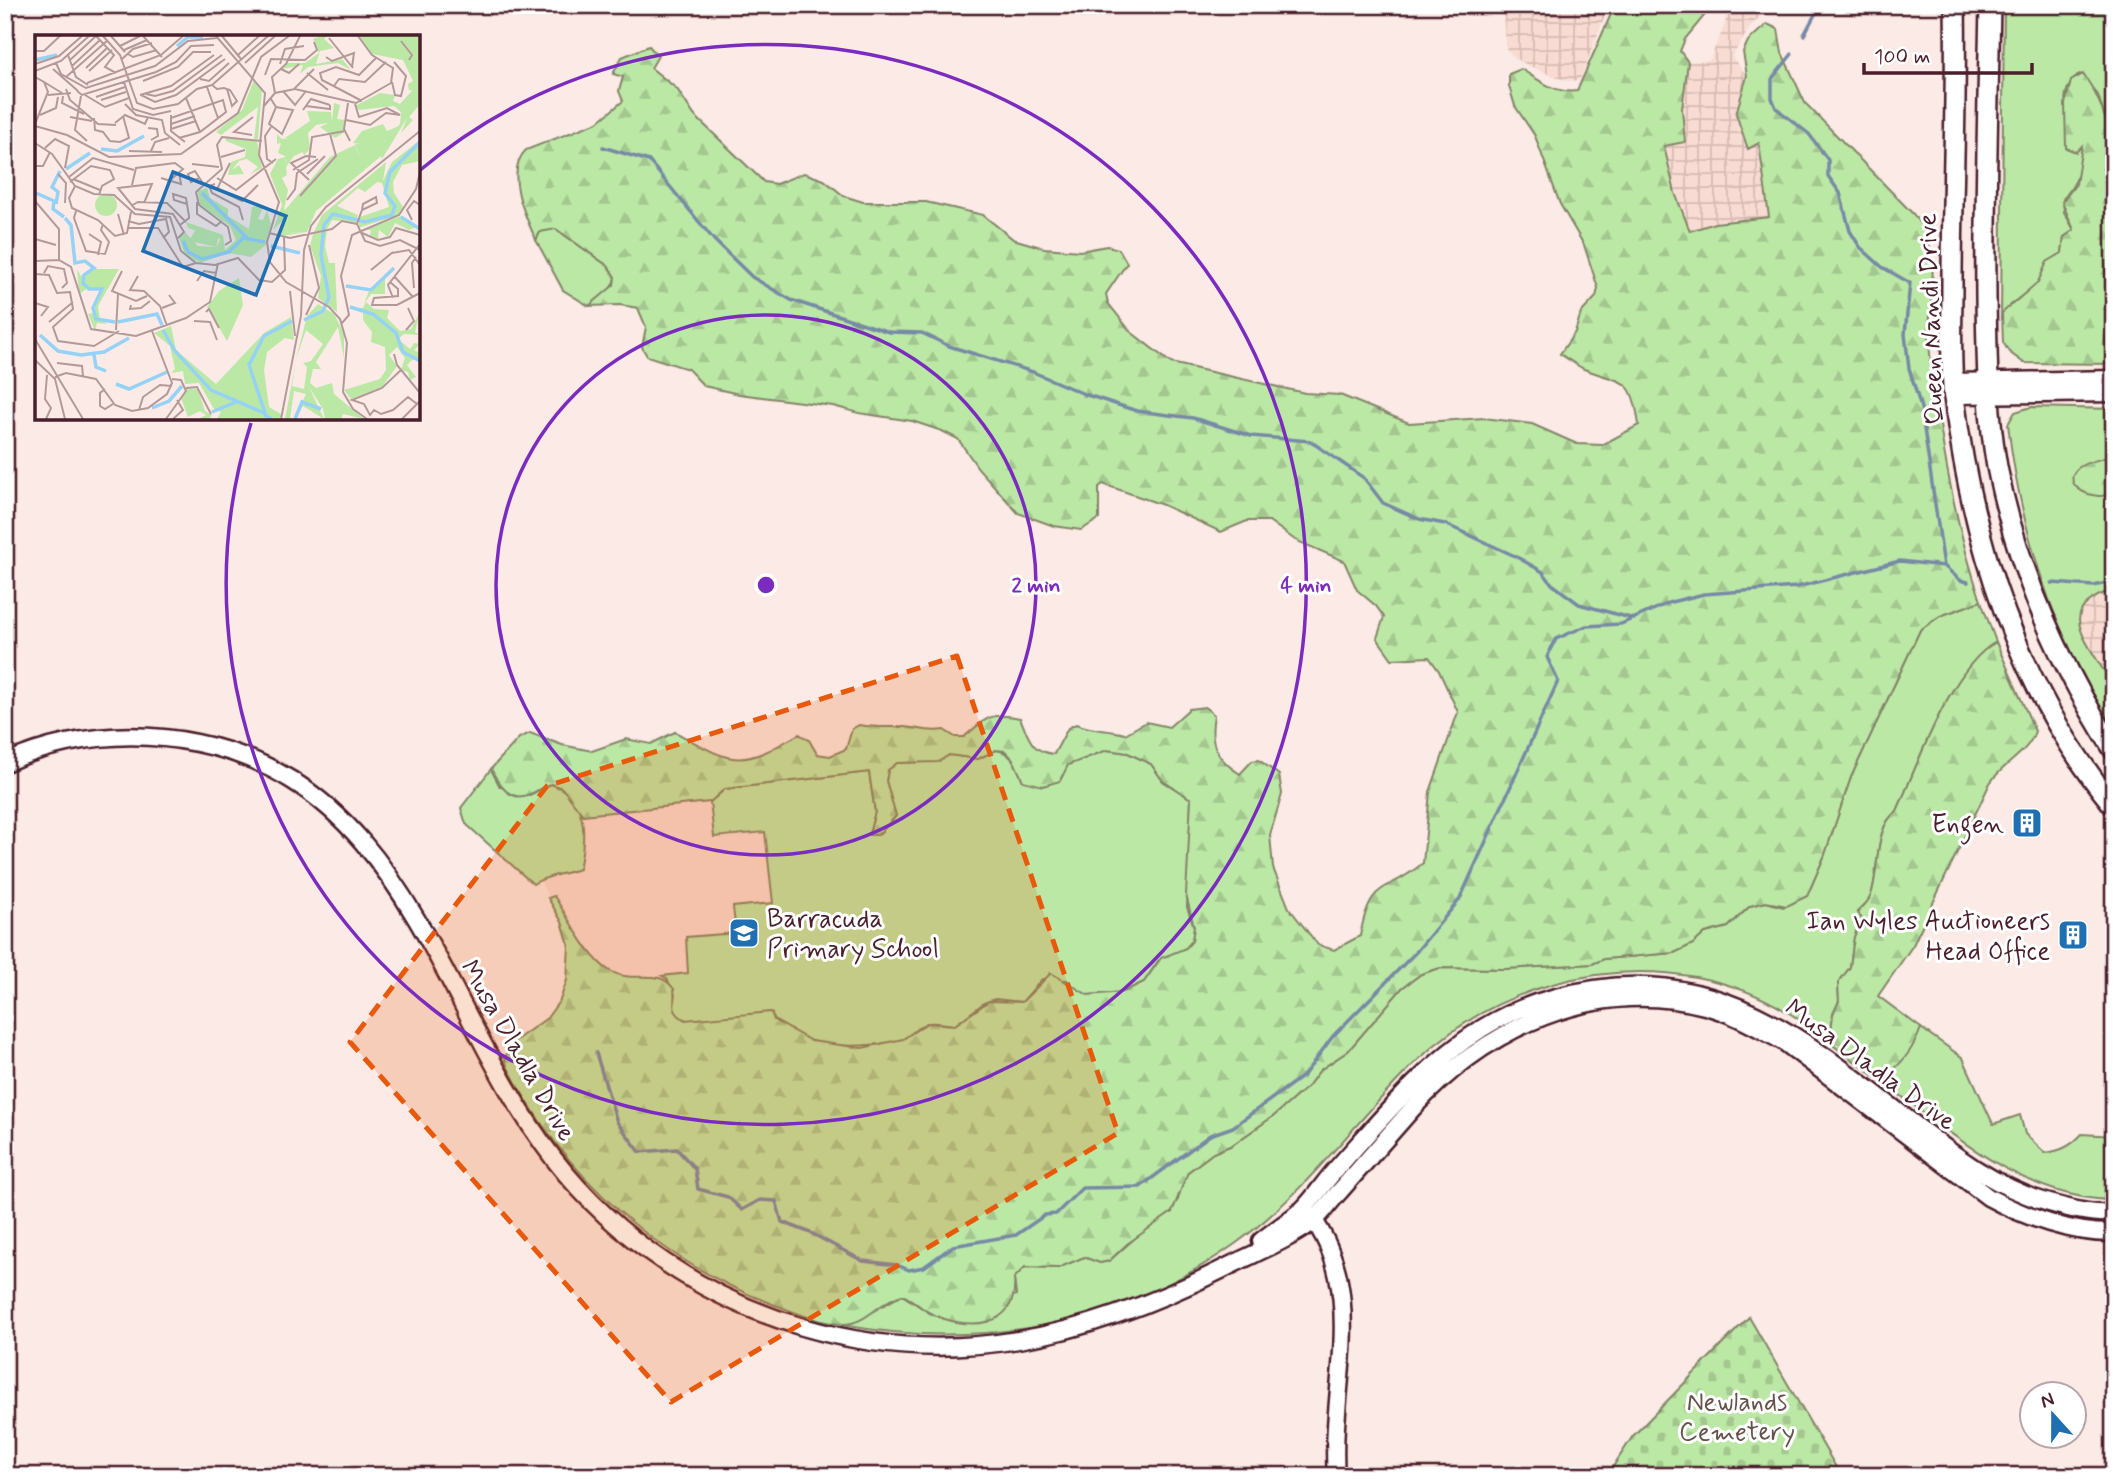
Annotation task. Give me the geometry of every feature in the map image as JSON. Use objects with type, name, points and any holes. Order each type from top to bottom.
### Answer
[{"type":"main road","name":"Queen Nandi Drive","points":[[1955,5],[1954,388],[1983,550],[2002,607],[2048,706],[2114,806]]},
{"type":"main road","name":"Queen Nandi Drive","points":[[1990,5],[1987,388],[1997,464],[2026,576],[2067,673],[2114,750]]},
{"type":"street","points":[[1987,388],[2114,379]]},
{"type":"street","points":[[1954,388],[2114,393]]},
{"type":"street","name":"Musa Dladla Drive","points":[[5,763],[38,750],[87,739],[129,736],[170,738],[239,755],[275,771],[315,796],[346,821],[385,867],[525,1119],[555,1160],[591,1200],[637,1242],[694,1281],[755,1310],[799,1326],[886,1344],[937,1347],[1003,1344],[1090,1325],[1181,1290],[1314,1221],[1425,1095],[1475,1051],[1520,1024],[1558,1010],[1601,1002],[1656,998],[1705,1006],[1728,1013],[1784,1042],[2001,1204],[2077,1230],[2114,1233]]},
{"type":"street","name":"Musa Dladla Drive","points":[[1232,1265],[1304,1208],[1404,1096],[1450,1052],[1483,1028],[1544,1000],[1615,986],[1652,985],[1724,1000],[1763,1016],[1814,1048],[1954,1155],[1992,1179],[2028,1197],[2065,1208],[2114,1213]]},
{"type":"street","points":[[1304,1208],[1330,1246],[1336,1264],[1343,1308],[1344,1351],[1335,1423],[1336,1476]]},
{"type":"highlighted area","points":[[957,656],[1118,1133],[671,1402],[350,1042],[547,786]]},
{"type":"shaded area","points":[[1502,5],[1609,5],[1580,80],[1568,81],[1552,76],[1515,59],[1506,48]]},
{"type":"shaded area","points":[[1728,5],[1772,5],[1750,27],[1732,57],[1747,76],[1736,114],[1748,148],[1759,142],[1769,217],[1715,223],[1690,231],[1675,193],[1664,145],[1685,142],[1682,109],[1688,62],[1710,60],[1725,24]]},
{"type":"shaded area","points":[[2114,589],[2114,685],[2080,626],[2078,612],[2094,596]]},
{"type":"shaded area","name":"Barracuda Primary School","points":[[879,761],[932,987],[632,1039],[538,878],[586,806]]},
{"type":"green space","points":[[1615,5],[1713,5],[1685,39],[1680,51],[1688,62],[1682,109],[1685,142],[1664,146],[1675,193],[1690,231],[1715,223],[1769,217],[1759,143],[1748,149],[1736,114],[1747,76],[1743,52],[1748,41],[1767,24],[1778,29],[1782,53],[1805,103],[1914,215],[1930,249],[1932,283],[1929,336],[1939,417],[1955,509],[1981,601],[1940,616],[1920,630],[1851,777],[1824,857],[1807,896],[1787,906],[1766,902],[1750,906],[1728,927],[1705,933],[1693,944],[1674,953],[1604,959],[1592,964],[1505,969],[1440,968],[1421,974],[1402,988],[1348,1051],[1320,1070],[1308,1086],[1275,1115],[1232,1145],[1213,1153],[1188,1172],[1172,1212],[1127,1244],[1109,1261],[1100,1263],[1084,1257],[1058,1268],[1025,1267],[1014,1278],[1013,1295],[1008,1308],[999,1317],[987,1322],[974,1324],[944,1319],[902,1295],[850,1324],[824,1322],[807,1317],[732,1287],[692,1265],[618,1211],[556,1144],[530,1106],[505,1059],[509,1045],[547,1018],[560,1000],[567,980],[569,945],[562,922],[548,898],[554,896],[587,948],[610,971],[619,975],[661,978],[668,982],[674,989],[675,1010],[685,1020],[771,1012],[774,1020],[811,1041],[862,1048],[903,1039],[927,1023],[955,1025],[989,1001],[1022,1002],[1051,973],[1088,995],[1123,992],[1144,982],[1161,958],[1186,948],[1192,941],[1194,927],[1186,895],[1191,799],[1163,781],[1151,764],[1128,753],[1107,750],[1068,765],[1060,781],[1043,786],[1023,781],[1013,759],[1005,751],[996,750],[978,759],[949,755],[938,762],[897,763],[888,770],[886,781],[896,816],[878,835],[869,835],[875,812],[869,772],[725,789],[710,802],[583,815],[562,788],[551,784],[523,796],[506,791],[491,769],[519,738],[530,733],[562,745],[592,751],[626,739],[651,744],[675,732],[711,751],[737,758],[763,753],[799,734],[809,740],[817,754],[830,756],[846,749],[852,729],[859,725],[944,730],[955,737],[964,737],[989,718],[1002,716],[1020,718],[1036,747],[1054,754],[1068,728],[1076,724],[1125,734],[1146,722],[1169,727],[1189,709],[1205,707],[1214,715],[1213,742],[1225,762],[1240,774],[1252,761],[1259,760],[1279,775],[1282,794],[1270,835],[1273,868],[1289,908],[1318,945],[1334,950],[1360,936],[1364,917],[1374,896],[1423,863],[1430,792],[1458,712],[1439,671],[1429,657],[1392,659],[1377,638],[1384,617],[1376,606],[1357,590],[1344,561],[1295,540],[1269,521],[1247,521],[1221,532],[1163,505],[1103,484],[1099,487],[1099,519],[1081,530],[1054,526],[1018,513],[978,468],[958,439],[942,431],[912,421],[833,406],[739,394],[704,386],[688,369],[647,356],[642,347],[646,327],[638,308],[620,305],[589,306],[614,285],[615,277],[608,266],[556,229],[540,232],[536,240],[522,207],[517,181],[520,159],[526,150],[598,122],[623,101],[619,91],[623,77],[613,74],[622,57],[649,46],[658,56],[651,68],[677,89],[694,115],[764,182],[776,184],[804,173],[824,180],[844,196],[863,202],[926,202],[983,215],[1013,239],[1044,248],[1080,251],[1107,246],[1119,249],[1127,263],[1106,294],[1108,303],[1131,332],[1171,363],[1305,393],[1340,395],[1409,423],[1484,418],[1532,424],[1577,444],[1602,445],[1639,425],[1633,397],[1624,384],[1584,369],[1560,354],[1575,332],[1581,313],[1596,297],[1598,288],[1584,245],[1560,204],[1535,136],[1515,106],[1509,86],[1509,74],[1521,69],[1554,88],[1577,91]]},
{"type":"green space","points":[[2004,5],[2114,5],[2114,147],[2098,95],[2080,74],[2070,85],[2065,102],[2079,134],[2083,152],[2078,174],[2063,199],[2064,212],[2074,230],[2064,237],[2062,253],[2049,263],[2034,286],[2007,309],[2001,320]]},
{"type":"green space","points":[[2083,74],[2103,112],[2113,154],[2114,183],[2107,191],[2105,202],[2114,212],[2114,364],[2024,363],[2009,352],[2003,342],[2002,313],[2038,282],[2047,262],[2062,253],[2064,237],[2074,230],[2062,202],[2076,184],[2082,146],[2076,152],[2066,148],[2065,104],[2071,81]]},
{"type":"green space","points":[[548,228],[556,229],[608,266],[615,277],[609,291],[589,306],[563,290],[536,240],[540,232]]},
{"type":"green space","points":[[2031,407],[2114,409],[2114,589],[2086,604],[2079,621],[2086,642],[2114,686],[2114,731],[2074,659],[2043,584],[2031,545],[2008,424],[2015,412]]},
{"type":"green space","points":[[2114,453],[2114,493],[2097,496],[2081,491],[2076,486],[2073,474],[2078,468]]},
{"type":"green space","points":[[1981,601],[1996,642],[1980,655],[1950,694],[1897,811],[1884,827],[1871,895],[1857,912],[1862,918],[1854,937],[1850,967],[1838,984],[1839,1001],[1833,1014],[1830,1043],[1789,1013],[1744,991],[1696,977],[1646,972],[1596,975],[1547,986],[1500,1004],[1456,1029],[1395,1083],[1308,1179],[1261,1224],[1191,1272],[1144,1295],[1097,1312],[1047,1325],[997,1332],[894,1332],[842,1325],[853,1322],[902,1295],[945,1319],[1016,1295],[1014,1278],[1025,1267],[1058,1268],[1084,1257],[1100,1263],[1109,1261],[1178,1200],[1188,1172],[1213,1153],[1232,1145],[1275,1115],[1308,1086],[1320,1070],[1348,1051],[1402,988],[1421,974],[1440,968],[1505,969],[1592,964],[1604,959],[1674,953],[1693,944],[1705,933],[1728,927],[1750,906],[1766,902],[1783,907],[1807,896],[1824,857],[1851,777],[1920,630],[1940,616]]},
{"type":"green space","points":[[1996,642],[2035,731],[2027,746],[1990,783],[1913,945],[1878,996],[1921,1028],[1905,1058],[1880,1080],[1830,1043],[1833,1014],[1839,1001],[1838,983],[1850,967],[1854,937],[1862,919],[1857,913],[1871,895],[1884,828],[1889,818],[1897,811],[1950,694],[1964,672]]},
{"type":"green space","points":[[996,750],[1010,757],[1023,781],[1107,750],[1128,753],[1151,764],[1163,781],[1191,799],[1187,907],[1194,927],[1192,941],[1186,948],[1158,961],[1144,982],[1123,992],[1088,995],[1081,993],[1067,980],[1042,979],[1022,1002],[995,999],[984,1003],[955,1025],[928,1023],[901,1040],[886,1043],[849,1046],[810,1041],[793,1035],[780,1025],[771,1012],[693,1021],[677,1014],[671,1003],[675,995],[667,979],[662,976],[688,973],[686,937],[736,933],[733,907],[773,903],[765,832],[714,837],[710,802],[725,789],[869,772],[875,812],[869,834],[878,835],[896,816],[886,781],[888,770],[897,763],[939,761],[949,755],[978,759]]},
{"type":"green space","points":[[491,769],[500,787],[530,795],[551,784],[572,798],[582,819],[583,844],[579,869],[533,884],[466,824],[461,808]]},
{"type":"green space","points":[[1921,1028],[1963,1058],[1993,1124],[2020,1115],[2025,1134],[2045,1153],[2065,1147],[2082,1134],[2114,1136],[2114,1200],[2081,1197],[2018,1175],[1960,1140],[1880,1080],[1893,1072]]},
{"type":"green space","name":"Newlands Cemetery","points":[[1749,1317],[1841,1476],[1607,1476],[1633,1436]]},
{"type":"waterway","points":[[1804,35],[1820,5]]},
{"type":"waterway","points":[[1792,54],[1772,79],[1772,98],[1776,108],[1809,134],[1828,160],[1828,176],[1840,193],[1850,231],[1860,247],[1882,267],[1910,283],[1905,334],[1909,368],[1921,408],[1944,566],[1960,580],[1968,582]]},
{"type":"waterway","points":[[603,147],[649,161],[714,240],[752,277],[791,300],[889,332],[922,333],[949,346],[1033,372],[1084,394],[1137,411],[1193,418],[1251,436],[1310,441],[1364,478],[1383,503],[1419,519],[1445,524],[1515,556],[1543,572],[1552,584],[1579,604],[1634,619]]},
{"type":"waterway","points":[[596,1053],[617,1122],[640,1152],[677,1149],[695,1169],[698,1189],[728,1197],[742,1210],[760,1200],[776,1201],[782,1222],[811,1233],[863,1261],[897,1265],[909,1270],[924,1267],[953,1246],[1016,1235],[1045,1215],[1056,1214],[1082,1188],[1140,1187],[1210,1135],[1233,1127],[1304,1075],[1333,1036],[1416,952],[1460,899],[1558,681],[1547,657],[1556,639],[1586,626],[1621,624],[1671,602],[1704,594],[1797,587],[1900,561],[1944,566]]},
{"type":"waterway","points":[[2052,583],[2094,586],[2114,581]]},
{"type":"place","name":"Engen","points":[[2027,823]]},
{"type":"place","name":"Barracuda Primary School","points":[[744,933]]},
{"type":"place","name":"Ian Wyles Auctioneers Head Office","points":[[2073,935]]}]
